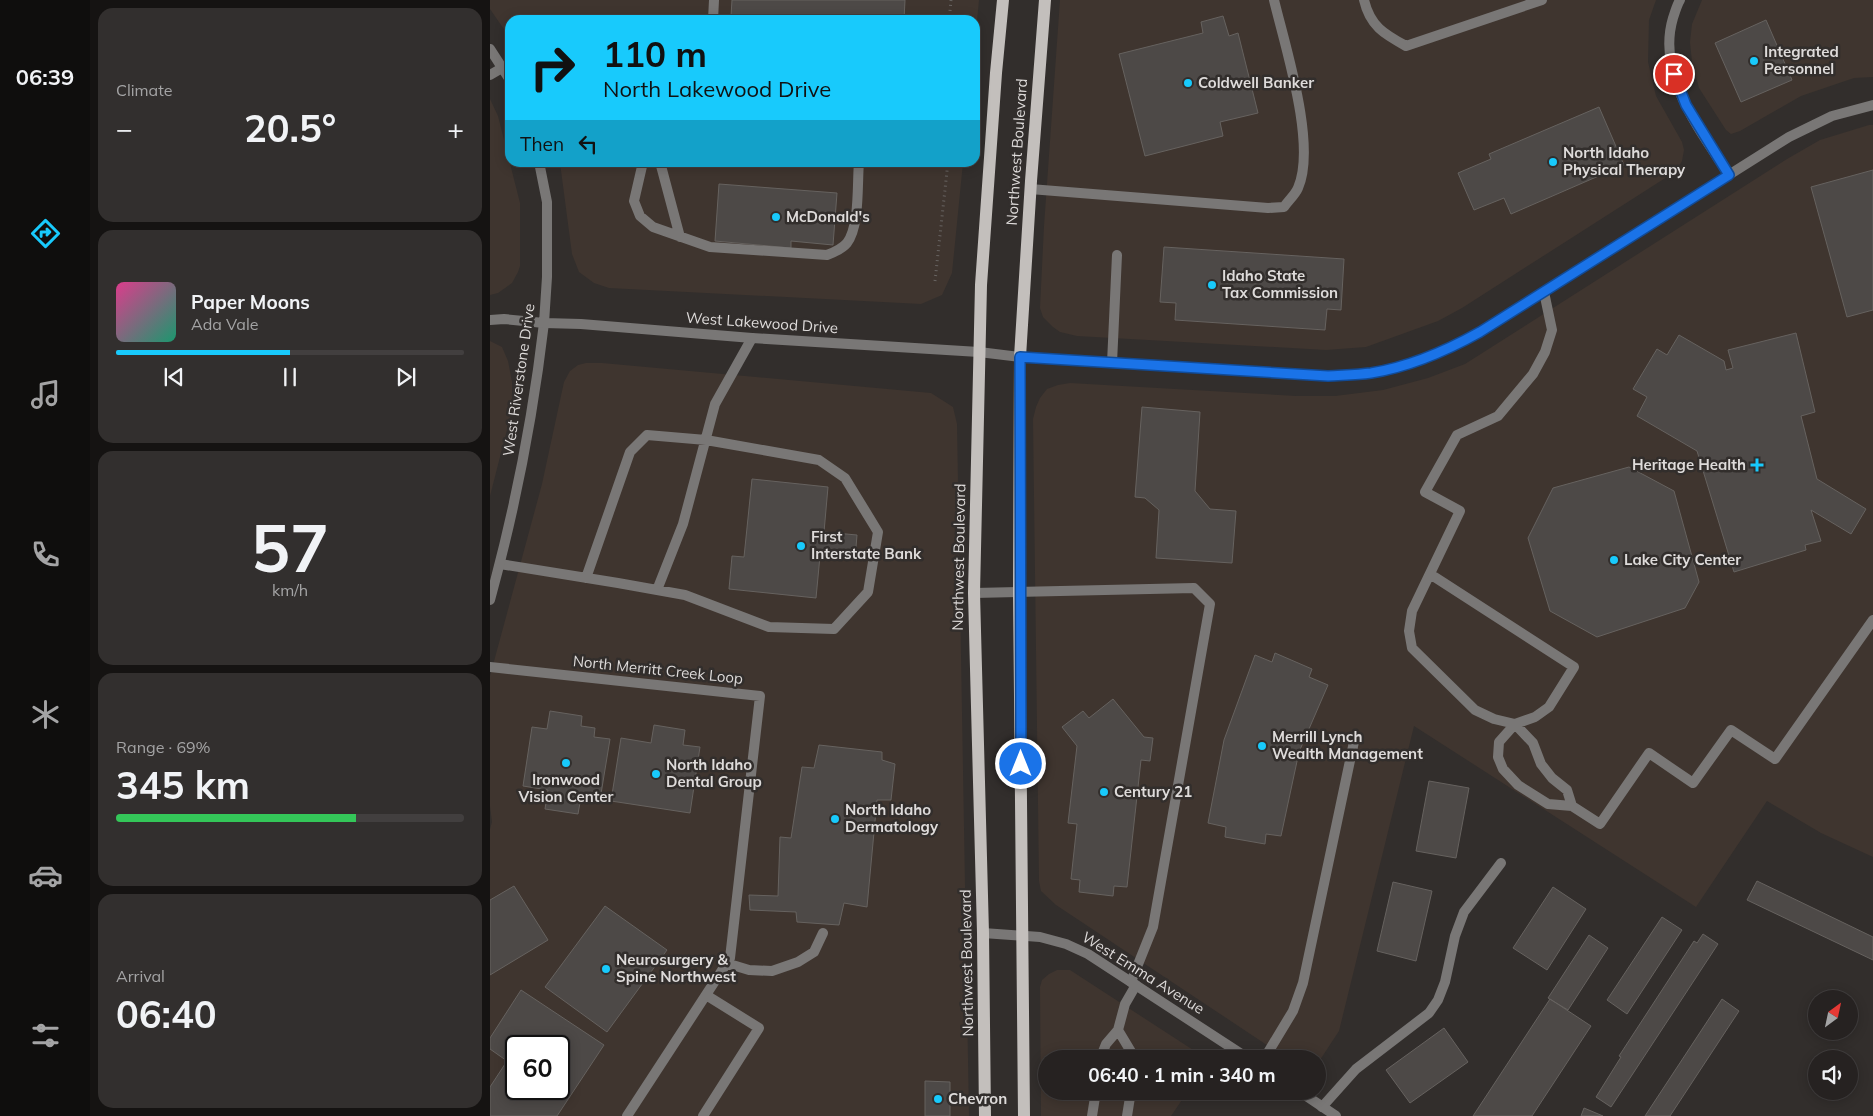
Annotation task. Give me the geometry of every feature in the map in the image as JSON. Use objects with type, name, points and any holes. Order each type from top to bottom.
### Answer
[{"type":"main road","name":"Northwest Boulevard","points":[[985,1116],[983,933],[974,593],[979,352],[983,266],[1003,0]]},
{"type":"main road","name":"Northwest Boulevard","points":[[1024,1116],[1019,592],[1020,357],[1030,189],[1045,0]]},
{"type":"street","points":[[713,15],[714,0]]},
{"type":"street","points":[[1030,189],[1268,208],[1284,207],[1298,189],[1304,162],[1299,103],[1274,0]]},
{"type":"street","points":[[1364,0],[1366,12],[1373,23],[1386,36],[1406,46],[1542,0]]},
{"type":"street","points":[[1680,0],[1670,30],[1670,48],[1674,74],[1686,105],[1729,175]]},
{"type":"street","points":[[490,49],[505,72]]},
{"type":"street","points":[[490,75],[502,68]]},
{"type":"street","name":"West Lakewood Drive","points":[[490,320],[504,319],[581,324],[752,338],[979,352],[1020,357],[1328,376],[1371,372],[1427,358],[1456,345],[1544,292],[1789,137],[1832,116],[1873,105]]},
{"type":"street","name":"West Riverstone Drive","points":[[490,600],[520,475],[544,323],[547,277],[547,202],[540,167]]},
{"type":"street","points":[[642,167],[634,201],[636,209],[646,222],[653,227],[710,247],[827,255],[835,252],[847,242],[852,233],[855,223],[858,167]]},
{"type":"street","points":[[661,167],[680,237]]},
{"type":"street","points":[[1112,363],[1117,255]]},
{"type":"street","points":[[1544,292],[1552,330],[1545,352],[1533,374],[1498,416],[1457,435],[1425,492],[1460,511],[1412,611],[1409,631],[1412,648],[1475,710],[1494,720],[1515,724],[1533,743],[1541,764],[1552,778],[1566,790],[1572,806]]},
{"type":"street","points":[[657,590],[683,524],[715,404],[752,338]]},
{"type":"street","points":[[500,564],[685,595],[769,627],[834,629],[868,592],[878,532],[845,478],[819,460],[706,440],[647,436],[630,452],[586,578]]},
{"type":"street","points":[[1430,574],[1574,667],[1549,707],[1535,717],[1515,724],[1499,742],[1498,757],[1503,769],[1518,785],[1548,804],[1572,806],[1600,824],[1649,753],[1693,783],[1731,730],[1776,759],[1873,620]]},
{"type":"street","points":[[974,593],[1194,588],[1210,604],[1153,927],[1125,1004],[1118,1030],[1106,1044],[1104,1050]]},
{"type":"street","name":"North Merritt Creek Loop","points":[[490,667],[760,696],[730,958],[627,1116]]},
{"type":"street","points":[[1269,1050],[1293,1011],[1303,983],[1355,737]]},
{"type":"street","points":[[1322,1107],[1356,1070],[1429,1013],[1438,1000],[1445,982],[1455,936],[1464,912],[1502,863]]},
{"type":"street","points":[[726,964],[749,970],[772,971],[798,962],[814,952],[822,933]]},
{"type":"street","name":"West Emma Avenue","points":[[983,933],[1040,937],[1066,944],[1088,954],[1235,1050]]},
{"type":"street","points":[[703,1116],[759,1028],[706,995]]},
{"type":"street","points":[[1118,1030],[1128,1050]]},
{"type":"street","points":[[1092,1116],[1095,1100]]},
{"type":"street","points":[[1126,1116],[1129,1100]]},
{"type":"street","points":[[1312,1100],[1336,1116]]},
{"type":"path","points":[[951,0],[951,15]]},
{"type":"path","points":[[935,281],[947,167]]},
{"type":"shaded area","points":[[490,0],[979,0],[978,15],[505,15],[505,31],[490,9]]},
{"type":"shaded area","points":[[1060,0],[1656,0],[1649,20],[1648,62],[1656,96],[1682,142],[1684,150],[1682,161],[1677,170],[1670,175],[1462,308],[1438,321],[1366,347],[1326,350],[1077,336],[1060,332],[1043,317],[1040,308]]},
{"type":"shaded area","points":[[1702,0],[1873,0],[1873,77],[1854,78],[1801,96],[1740,131],[1731,134],[1726,130],[1699,88],[1692,62],[1690,42],[1692,24]]},
{"type":"shaded area","points":[[490,99],[498,116],[505,144],[505,167],[511,167],[520,203],[520,266],[512,283],[498,293],[490,295]]},
{"type":"shaded area","points":[[1873,125],[1873,857],[1821,833],[1767,801],[1696,907],[1414,726],[1339,1031],[1326,1051],[1274,1050],[1056,905],[1041,891],[1039,881],[1033,419],[1040,398],[1047,389],[1070,383],[1296,396],[1335,396],[1383,390],[1428,378],[1465,364],[1787,159],[1820,140]]},
{"type":"shaded area","points":[[561,167],[963,167],[952,273],[942,295],[921,304],[609,288],[594,283],[579,272],[572,254]]},
{"type":"shaded area","points":[[490,341],[502,347],[508,361],[512,382],[512,410],[490,496]]},
{"type":"shaded area","points":[[586,363],[602,363],[931,393],[953,407],[957,424],[969,1116],[490,1116],[490,829],[492,822],[490,806],[490,676],[542,484],[564,382],[570,371],[578,365]]},
{"type":"shaded area","points":[[1057,970],[1070,970],[1193,1050],[1040,1050],[1040,987],[1042,980]]},
{"type":"shaded area","points":[[1041,1100],[1182,1100],[1171,1116],[1041,1116]]},
{"type":"building","points":[[732,0],[905,0],[904,15],[731,15]]},
{"type":"building","name":"Coldwell Banker","points":[[1223,16],[1229,36],[1238,33],[1258,113],[1220,122],[1223,136],[1145,156],[1119,54],[1203,33],[1201,22]]},
{"type":"building","name":"Integrated Personnel","points":[[1766,20],[1792,80],[1741,102],[1715,43]]},
{"type":"building","name":"North Idaho Physical Therapy","points":[[1599,107],[1624,165],[1511,214],[1504,198],[1474,210],[1458,173],[1491,159],[1489,154]]},
{"type":"building","points":[[1873,170],[1873,310],[1847,317],[1811,187]]},
{"type":"building","name":"McDonald's","points":[[719,184],[837,193],[833,245],[791,241],[791,248],[715,241]]},
{"type":"building","points":[[1164,247],[1344,259],[1341,310],[1327,309],[1325,330],[1175,320],[1176,303],[1160,302]]},
{"type":"building","name":"Heritage Health","points":[[1796,333],[1815,412],[1801,416],[1817,479],[1866,509],[1851,534],[1811,510],[1821,541],[1805,545],[1806,550],[1734,572],[1697,451],[1637,416],[1647,397],[1633,389],[1657,349],[1667,355],[1679,335],[1724,361],[1726,370],[1733,368],[1728,350]]},
{"type":"building","points":[[1142,407],[1200,412],[1195,491],[1210,509],[1236,511],[1232,563],[1156,558],[1159,510],[1145,498],[1135,497]]},
{"type":"building","name":"Lake City Center","points":[[1629,467],[1674,491],[1699,582],[1685,608],[1597,637],[1550,611],[1528,538],[1553,488]]},
{"type":"building","name":"First Interstate Bank","points":[[752,479],[828,487],[824,532],[857,535],[855,559],[820,556],[816,598],[729,589],[732,556],[744,557]]},
{"type":"building","name":"Merrill Lynch Wealth Management","points":[[1275,653],[1312,669],[1309,677],[1328,685],[1299,752],[1281,836],[1266,834],[1265,844],[1225,837],[1226,827],[1208,823],[1224,740],[1255,655],[1272,662]]},
{"type":"building","name":"Century 21","points":[[1113,699],[1144,737],[1153,738],[1150,761],[1141,760],[1127,887],[1114,886],[1113,896],[1079,892],[1080,880],[1071,879],[1077,824],[1068,823],[1077,746],[1062,727],[1083,711],[1089,718]]},
{"type":"building","name":"Ironwood Vision Center","points":[[550,711],[582,716],[581,726],[595,728],[594,737],[610,739],[600,800],[581,797],[578,814],[545,809],[548,790],[523,786],[532,727],[547,729]]},
{"type":"building","name":"North Idaho Dental Group","points":[[654,725],[685,730],[683,745],[700,747],[690,813],[611,801],[621,738],[651,743]]},
{"type":"building","name":"North Idaho Dermatology","points":[[819,745],[882,752],[882,760],[895,764],[891,800],[877,800],[867,907],[844,903],[839,925],[797,922],[796,912],[750,910],[749,895],[778,896],[780,837],[791,838],[802,767],[814,768]]},
{"type":"building","points":[[1429,781],[1469,788],[1456,858],[1416,851]]},
{"type":"building","points":[[1757,881],[1873,937],[1873,960],[1747,900]]},
{"type":"building","points":[[1393,882],[1432,891],[1416,961],[1377,951]]},
{"type":"building","points":[[514,886],[548,940],[490,975],[490,900]]},
{"type":"building","points":[[1553,887],[1586,909],[1547,970],[1513,948]]},
{"type":"building","name":"Neurosurgery & Spine Northwest","points":[[605,906],[667,950],[607,1032],[545,987]]},
{"type":"building","points":[[1662,917],[1682,930],[1627,1014],[1607,1000]]},
{"type":"building","points":[[1703,934],[1718,944],[1611,1107],[1596,1097],[1621,1057],[1619,1056],[1694,941],[1697,943]]},
{"type":"building","points":[[1589,935],[1608,948],[1568,1010],[1548,998]]},
{"type":"building","points":[[521,990],[604,1045],[570,1096],[570,1035],[505,1035],[505,1060],[490,1049],[490,1038]]},
{"type":"building","points":[[1550,999],[1591,1026],[1532,1116],[1473,1116]]},
{"type":"building","points":[[1722,999],[1739,1011],[1670,1116],[1645,1116]]},
{"type":"building","points":[[1444,1028],[1468,1062],[1410,1103],[1386,1070]]},
{"type":"building","points":[[505,1064],[505,1100],[568,1100],[557,1116],[490,1116],[490,1087]]},
{"type":"building","name":"Chevron","points":[[925,1081],[950,1082],[950,1116],[925,1116]]},
{"type":"building","points":[[1584,1108],[1603,1116],[1581,1116]]},
{"type":"place","name":"Integrated Personnel","points":[[1754,61]]},
{"type":"place","name":"Coldwell Banker","points":[[1188,83]]},
{"type":"place","name":"North Idaho Physical Therapy","points":[[1553,162]]},
{"type":"place","name":"McDonald's","points":[[776,217]]},
{"type":"place","name":"Idaho State Tax Commission","points":[[1212,285]]},
{"type":"place","name":"Heritage Health","points":[[1757,465]]},
{"type":"place","name":"First Interstate Bank","points":[[801,546]]},
{"type":"place","name":"Lake City Center","points":[[1614,560]]},
{"type":"place","name":"Merrill Lynch Wealth Management","points":[[1262,746]]},
{"type":"place","name":"Ironwood Vision Center","points":[[566,763]]},
{"type":"place","name":"North Idaho Dental Group","points":[[656,774]]},
{"type":"place","name":"Century 21","points":[[1104,792]]},
{"type":"place","name":"North Idaho Dermatology","points":[[835,819]]},
{"type":"place","name":"Neurosurgery & Spine Northwest","points":[[606,969]]},
{"type":"place","name":"Chevron","points":[[938,1099]]},
{"type":"route","points":[[1021,764],[1019,592],[1020,357],[1328,376],[1371,372],[1427,358],[1480,332],[1729,175],[1686,105],[1674,74]]}]
